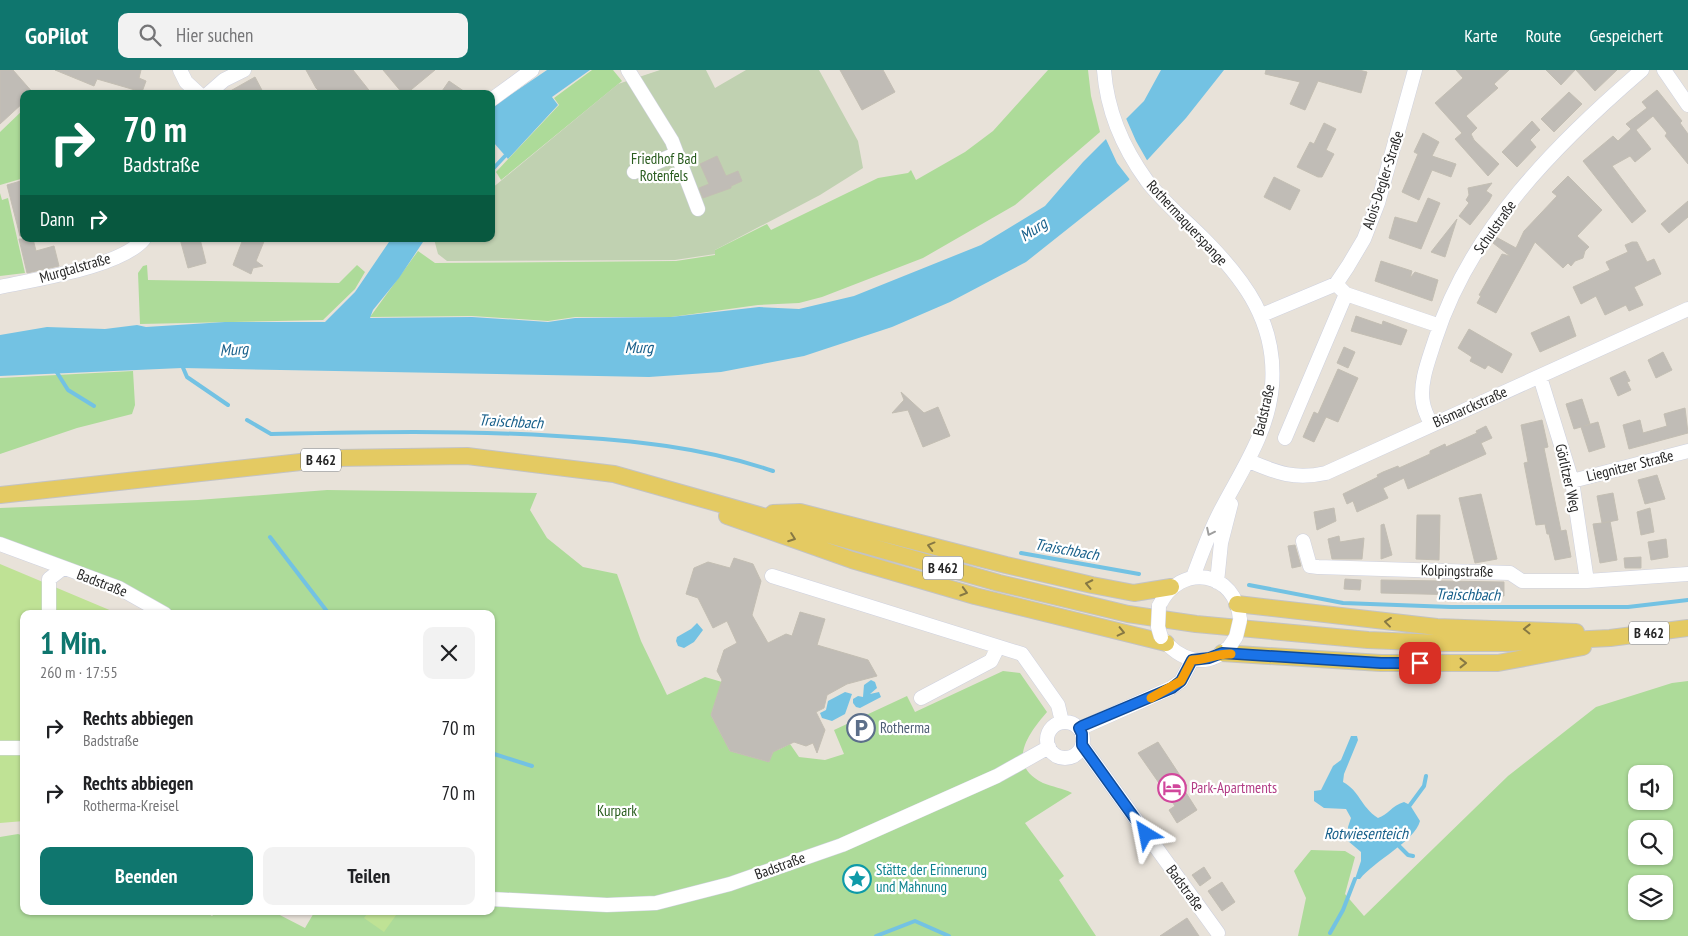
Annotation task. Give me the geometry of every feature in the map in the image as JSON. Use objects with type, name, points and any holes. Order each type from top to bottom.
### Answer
[{"type":"main road","name":"B 462","points":[[0,495],[338,458],[467,456],[614,474],[1056,598],[1128,614],[1196,624],[1368,640],[1440,643],[1507,643],[1610,638],[1688,628]]},
{"type":"main road","points":[[614,474],[646,493],[746,521],[852,560],[976,596],[1164,640]]},
{"type":"main road","points":[[761,514],[800,512],[1006,566],[1134,593],[1171,587]]},
{"type":"main road","points":[[1237,604],[1437,627],[1565,630],[1610,638]]},
{"type":"main road","points":[[1226,650],[1381,663],[1498,663],[1572,650],[1610,638]]},
{"type":"street","points":[[180,70],[186,82],[195,90]]},
{"type":"street","points":[[213,90],[224,80],[244,70]]},
{"type":"street","points":[[495,97],[532,70]]},
{"type":"street","points":[[628,70],[672,141],[698,209]]},
{"type":"street","name":"Rothermaquerspange","points":[[1104,70],[1109,104],[1116,128],[1134,160],[1164,201],[1204,238],[1240,280],[1262,315]]},
{"type":"street","name":"Alois-Degler-Straße","points":[[1285,438],[1341,289],[1378,203],[1415,70]]},
{"type":"street","name":"Schulstraße","points":[[1431,424],[1422,402],[1425,373],[1440,326],[1463,274],[1491,228],[1538,170],[1604,102],[1642,70]]},
{"type":"street","points":[[1664,70],[1688,105]]},
{"type":"street","points":[[634,172],[676,154]]},
{"type":"street","name":"Murgtalstraße","points":[[0,287],[78,270],[134,249],[141,242]]},
{"type":"street","points":[[1262,315],[1341,289],[1440,326]]},
{"type":"street","name":"Bismarckstraße","points":[[1246,468],[1287,476],[1307,477],[1326,473],[1688,309]]},
{"type":"street","name":"Badstraße","points":[[1217,582],[1221,542],[1230,508],[1264,421],[1272,387],[1272,361],[1262,315]]},
{"type":"street","name":"Görlitzer Weg","points":[[1540,377],[1572,481],[1587,581]]},
{"type":"street","name":"Liegnitzer Straße","points":[[1572,481],[1688,451]]},
{"type":"street","name":"Badstraße","points":[[1193,577],[1206,539],[1246,468]]},
{"type":"street","name":"Kolpingstraße","points":[[1303,541],[1310,566],[1318,568],[1510,572],[1522,581],[1587,581],[1688,574]]},
{"type":"street","name":"Badstraße","points":[[0,544],[118,588],[159,610]]},
{"type":"street","points":[[48,610],[50,579],[63,568]]},
{"type":"street","points":[[772,576],[1022,654],[1058,704],[1062,722]]},
{"type":"street","points":[[1193,577],[1202,577],[1217,582],[1227,588],[1237,604],[1240,620],[1236,636],[1226,650],[1209,658],[1192,660],[1178,654],[1164,640],[1157,616],[1159,606],[1171,587],[1193,577]]},
{"type":"street","points":[[921,698],[991,661],[998,647]]},
{"type":"street","points":[[1082,745],[1075,754],[1063,757],[1058,756],[1049,747],[1049,731],[1062,722],[1072,723],[1079,728],[1172,688],[1181,681],[1192,660]]},
{"type":"street","name":"Badstraße","points":[[1079,728],[1082,734],[1082,745],[1218,933]]},
{"type":"street","name":"Badstraße","points":[[495,899],[607,905],[656,903],[730,884],[842,845],[997,776],[1049,747]]},
{"type":"street","points":[[0,748],[20,748]]},
{"type":"green space","points":[[592,70],[613,70],[622,81],[501,180],[496,172],[559,105],[554,98]]},
{"type":"green space","name":"Friedhof Bad Rotenfels","points":[[660,70],[706,70],[715,88],[746,70],[819,70],[858,141],[863,168],[820,195],[715,250],[715,254],[675,260],[447,261],[438,254],[435,242],[495,242],[495,186],[618,84]]},
{"type":"green space","points":[[1048,70],[1088,70],[1091,96],[1100,132],[1015,205],[923,258],[822,297],[799,303],[758,305],[671,317],[575,317],[548,321],[472,316],[370,317],[418,251],[435,263],[676,261],[715,255],[715,250],[767,224],[771,230],[878,178],[908,173],[911,170],[916,180],[965,152],[993,131]]},
{"type":"green space","points":[[20,113],[20,179],[0,185],[0,132]]},
{"type":"green space","points":[[0,193],[2,200],[8,198],[25,273],[0,276]]},
{"type":"green space","points":[[147,265],[148,280],[339,283],[357,265],[365,272],[355,289],[323,320],[140,324],[138,273],[143,266]]},
{"type":"green space","points":[[133,371],[135,405],[132,414],[77,428],[0,454],[0,378]]},
{"type":"green space","name":"Kurpark","points":[[327,490],[537,493],[530,510],[547,538],[583,567],[617,574],[641,641],[667,695],[705,677],[722,682],[711,715],[730,751],[769,762],[774,749],[778,750],[790,744],[799,757],[825,760],[844,754],[834,730],[907,696],[915,712],[1003,671],[1020,673],[1047,712],[1033,729],[1024,748],[1023,758],[1025,767],[1043,783],[1072,793],[1025,823],[1064,876],[1059,880],[1096,936],[0,936],[0,837],[18,834],[20,835],[20,915],[280,915],[305,928],[313,915],[495,915],[495,610],[147,610],[81,572],[0,541],[0,508],[198,500]]},
{"type":"green space","points":[[0,564],[109,610],[20,610],[20,821],[0,823]]},
{"type":"green space","points":[[1688,681],[1688,936],[1298,936],[1306,898],[1294,871],[1311,850],[1345,851],[1355,857],[1345,894],[1364,916],[1508,776],[1596,707],[1672,683]]},
{"type":"green space","points":[[366,915],[396,915],[384,932],[364,918]]},
{"type":"water","points":[[547,70],[590,70],[552,97],[558,105],[508,159],[495,144],[495,105]]},
{"type":"water","name":"Murg","points":[[1161,70],[1224,70],[1186,118],[1128,181],[1026,262],[950,302],[892,327],[804,356],[721,372],[649,377],[182,368],[0,376],[0,335],[47,327],[105,329],[137,325],[146,327],[225,322],[325,322],[355,292],[389,242],[423,242],[399,278],[373,310],[370,318],[472,317],[548,322],[575,318],[671,317],[759,307],[799,309],[854,296],[981,245],[1045,206],[1083,162],[1144,101]]},
{"type":"water","points":[[697,623],[703,630],[694,642],[684,648],[678,646],[677,637]]},
{"type":"water","points":[[871,680],[875,682],[877,688],[870,694],[879,692],[881,697],[860,708],[856,707],[853,699],[858,696],[863,697],[864,685]]},
{"type":"water","points":[[845,692],[852,694],[845,714],[832,721],[822,718],[820,713],[826,710],[828,701]]},
{"type":"water","name":"Rotwiesenteich","points":[[1351,736],[1357,736],[1358,740],[1344,774],[1343,782],[1353,790],[1367,809],[1378,818],[1404,802],[1410,805],[1420,821],[1417,828],[1403,843],[1366,872],[1360,879],[1355,879],[1361,861],[1361,852],[1348,841],[1348,827],[1351,818],[1346,809],[1324,808],[1314,801],[1314,791],[1321,790],[1333,766],[1341,760]]},
{"type":"pier","points":[[1125,116],[1148,162],[1131,181],[1117,163],[1105,137]]},
{"type":"building","points":[[0,70],[13,70],[30,90],[20,90],[20,106],[0,124]]},
{"type":"building","points":[[55,70],[141,70],[139,78],[146,81],[143,90],[135,90],[97,79],[94,86]]},
{"type":"building","points":[[306,70],[353,70],[369,90],[318,90]]},
{"type":"building","points":[[383,70],[435,70],[411,90],[400,90]]},
{"type":"building","points":[[840,70],[883,70],[895,92],[862,110]]},
{"type":"building","points":[[1266,70],[1359,70],[1367,72],[1361,93],[1318,81],[1305,110],[1290,104],[1300,82],[1265,74]]},
{"type":"building","points":[[1456,70],[1509,70],[1494,84],[1498,88],[1466,116],[1477,128],[1471,134],[1474,140],[1499,164],[1488,176],[1455,139],[1462,133],[1435,103],[1463,78]]},
{"type":"building","points":[[1546,70],[1575,70],[1561,85]]},
{"type":"building","points":[[1576,70],[1617,70],[1595,91]]},
{"type":"building","points":[[255,77],[262,90],[232,90]]},
{"type":"building","points":[[449,81],[462,90],[443,90]]},
{"type":"building","points":[[1657,90],[1682,121],[1680,123],[1688,134],[1688,164],[1665,136],[1667,133],[1653,116],[1636,130],[1651,149],[1635,162],[1630,156],[1612,166],[1646,211],[1632,223],[1583,161],[1613,136],[1618,141],[1631,129],[1626,124],[1647,108],[1642,102]]},
{"type":"building","points":[[1569,92],[1582,104],[1554,132],[1541,119]]},
{"type":"building","points":[[1532,121],[1540,130],[1530,140],[1536,147],[1517,167],[1502,152]]},
{"type":"building","points":[[1324,123],[1336,129],[1326,150],[1334,154],[1322,177],[1318,177],[1297,167],[1310,142],[1314,144]]},
{"type":"building","points":[[1423,133],[1439,142],[1432,156],[1456,164],[1451,177],[1432,170],[1419,200],[1402,192],[1418,154],[1414,152]]},
{"type":"building","points":[[717,156],[726,176],[738,171],[742,181],[731,186],[731,188],[703,198],[699,188],[709,184],[700,164]]},
{"type":"building","points":[[1568,176],[1602,210],[1577,236],[1589,247],[1585,251],[1583,258],[1575,261],[1571,266],[1568,263],[1563,268],[1535,242],[1496,313],[1477,303],[1481,296],[1479,295],[1502,254],[1510,256],[1493,243],[1496,237],[1516,248],[1524,231],[1557,196],[1552,192]]},
{"type":"building","points":[[1274,177],[1300,190],[1290,210],[1264,197]]},
{"type":"building","points":[[20,181],[20,236],[7,185]]},
{"type":"building","points":[[1492,183],[1486,191],[1492,195],[1489,201],[1470,225],[1459,216],[1469,203],[1466,200],[1469,195],[1468,188]]},
{"type":"building","points":[[1428,198],[1440,203],[1421,249],[1389,238],[1395,217],[1417,223]]},
{"type":"building","points":[[1688,201],[1688,217],[1669,233],[1661,224]]},
{"type":"building","points":[[1457,219],[1445,257],[1431,252]]},
{"type":"building","points":[[19,239],[20,242],[34,242],[36,251],[54,246],[59,266],[27,273]]},
{"type":"building","points":[[181,242],[201,242],[206,263],[188,268]]},
{"type":"building","points":[[242,242],[264,242],[256,261],[263,266],[253,268],[251,274],[233,265]]},
{"type":"building","points":[[1637,242],[1647,262],[1654,259],[1661,274],[1634,287],[1643,305],[1629,311],[1626,305],[1605,315],[1596,296],[1581,304],[1573,287],[1610,270],[1606,262],[1628,252],[1625,245]]},
{"type":"building","points":[[1381,261],[1412,271],[1410,278],[1415,272],[1438,280],[1432,301],[1375,281]]},
{"type":"building","points":[[1356,316],[1382,325],[1383,321],[1407,330],[1401,345],[1351,331]]},
{"type":"building","points":[[1569,316],[1576,336],[1540,352],[1531,333]]},
{"type":"building","points":[[1469,329],[1512,354],[1502,373],[1488,365],[1485,369],[1470,361],[1472,357],[1458,348]]},
{"type":"building","points":[[1344,347],[1355,352],[1348,368],[1337,363]]},
{"type":"building","points":[[1663,352],[1672,370],[1656,378],[1648,360]]},
{"type":"building","points":[[1338,369],[1358,378],[1338,422],[1326,417],[1314,442],[1303,437],[1314,412],[1318,414]]},
{"type":"building","points":[[1625,371],[1630,381],[1627,382],[1631,390],[1618,396],[1610,378]]},
{"type":"building","points":[[901,392],[924,413],[938,407],[950,436],[923,447],[908,410],[892,413],[904,400]]},
{"type":"building","points":[[1582,399],[1590,424],[1584,426],[1598,422],[1605,447],[1589,452],[1581,427],[1574,429],[1566,404]]},
{"type":"building","points":[[1685,408],[1688,433],[1629,449],[1623,425],[1640,420],[1643,433],[1667,426],[1664,414]]},
{"type":"building","points":[[1542,420],[1548,447],[1544,448],[1561,531],[1566,530],[1571,557],[1555,560],[1545,524],[1536,525],[1524,463],[1528,462],[1521,425]]},
{"type":"building","points":[[1486,426],[1492,438],[1481,443],[1486,454],[1408,489],[1404,478],[1383,488],[1388,498],[1357,512],[1353,501],[1347,504],[1343,494],[1378,477],[1377,475],[1383,472],[1398,466],[1399,468],[1430,454],[1430,451],[1445,444],[1446,447],[1477,433],[1476,431]]},
{"type":"building","points":[[1657,475],[1665,499],[1645,504],[1638,480]]},
{"type":"building","points":[[1613,493],[1618,520],[1610,522],[1617,560],[1600,563],[1593,524],[1602,523],[1597,496]]},
{"type":"building","points":[[1481,494],[1497,559],[1475,563],[1459,498]]},
{"type":"building","points":[[1334,508],[1336,521],[1317,530],[1314,512]]},
{"type":"building","points":[[1650,508],[1654,532],[1641,535],[1637,512]]},
{"type":"building","points":[[1417,515],[1440,515],[1439,560],[1416,559]]},
{"type":"building","points":[[1384,524],[1392,555],[1381,559],[1381,525]]},
{"type":"building","points":[[1339,536],[1340,542],[1364,538],[1362,559],[1332,559],[1328,539]]},
{"type":"building","points":[[1666,539],[1668,557],[1651,560],[1648,542]]},
{"type":"building","points":[[1295,545],[1301,566],[1292,568],[1288,546]]},
{"type":"building","points":[[1641,557],[1641,568],[1625,568],[1624,558]]},
{"type":"building","points":[[734,558],[753,564],[761,581],[752,615],[768,643],[786,634],[792,636],[800,612],[825,619],[817,645],[868,660],[877,676],[847,684],[827,695],[824,708],[816,712],[825,730],[817,753],[813,743],[806,746],[794,742],[773,752],[769,762],[730,751],[711,715],[722,680],[717,671],[724,650],[737,643],[727,621],[713,628],[698,598],[686,594],[694,568],[708,562],[730,568]]},
{"type":"building","points":[[1345,579],[1361,580],[1360,590],[1344,589]]},
{"type":"building","points":[[1381,580],[1504,582],[1504,596],[1381,593]]},
{"type":"building","points":[[1158,742],[1187,786],[1183,788],[1197,810],[1177,823],[1169,810],[1175,806],[1138,753]]},
{"type":"building","points":[[1204,867],[1211,878],[1200,886],[1192,875]]},
{"type":"building","points":[[1222,882],[1235,902],[1222,911],[1208,891]]},
{"type":"building","points":[[1187,918],[1199,936],[1160,936]]},
{"type":"waterway","points":[[495,167],[505,156]]},
{"type":"waterway","name":"Traischbach","points":[[181,363],[187,377],[228,405]]},
{"type":"waterway","points":[[56,371],[68,390],[94,406]]},
{"type":"waterway","name":"Traischbach","points":[[247,420],[271,434],[450,432],[521,434],[612,440],[693,450],[773,471]]},
{"type":"waterway","points":[[270,537],[326,610]]},
{"type":"waterway","name":"Traischbach","points":[[1021,553],[1139,574]]},
{"type":"waterway","name":"Traischbach","points":[[1249,585],[1343,603],[1451,607],[1628,607],[1688,600]]},
{"type":"waterway","points":[[495,754],[532,766]]},
{"type":"waterway","points":[[1410,805],[1424,786],[1426,776]]},
{"type":"waterway","points":[[1399,846],[1408,855],[1413,856]]},
{"type":"waterway","points":[[1330,933],[1343,910],[1355,879]]},
{"type":"waterway","points":[[876,936],[915,921],[949,936]]},
{"type":"slow traffic","points":[[1151,698],[1172,688],[1181,681],[1192,660],[1209,658],[1222,653],[1231,654]]},
{"type":"place","name":"Rotherma","points":[[861,728]]},
{"type":"place","name":"Park-Apartments","points":[[1172,788]]},
{"type":"place","name":"Stätte der Erinnerung und Mahnung","points":[[857,879]]},
{"type":"route","points":[[1146,834],[1082,745],[1083,739],[1079,728],[1082,726],[1157,696],[1181,681],[1192,660],[1209,658],[1222,653],[1381,663],[1420,663]]}]
